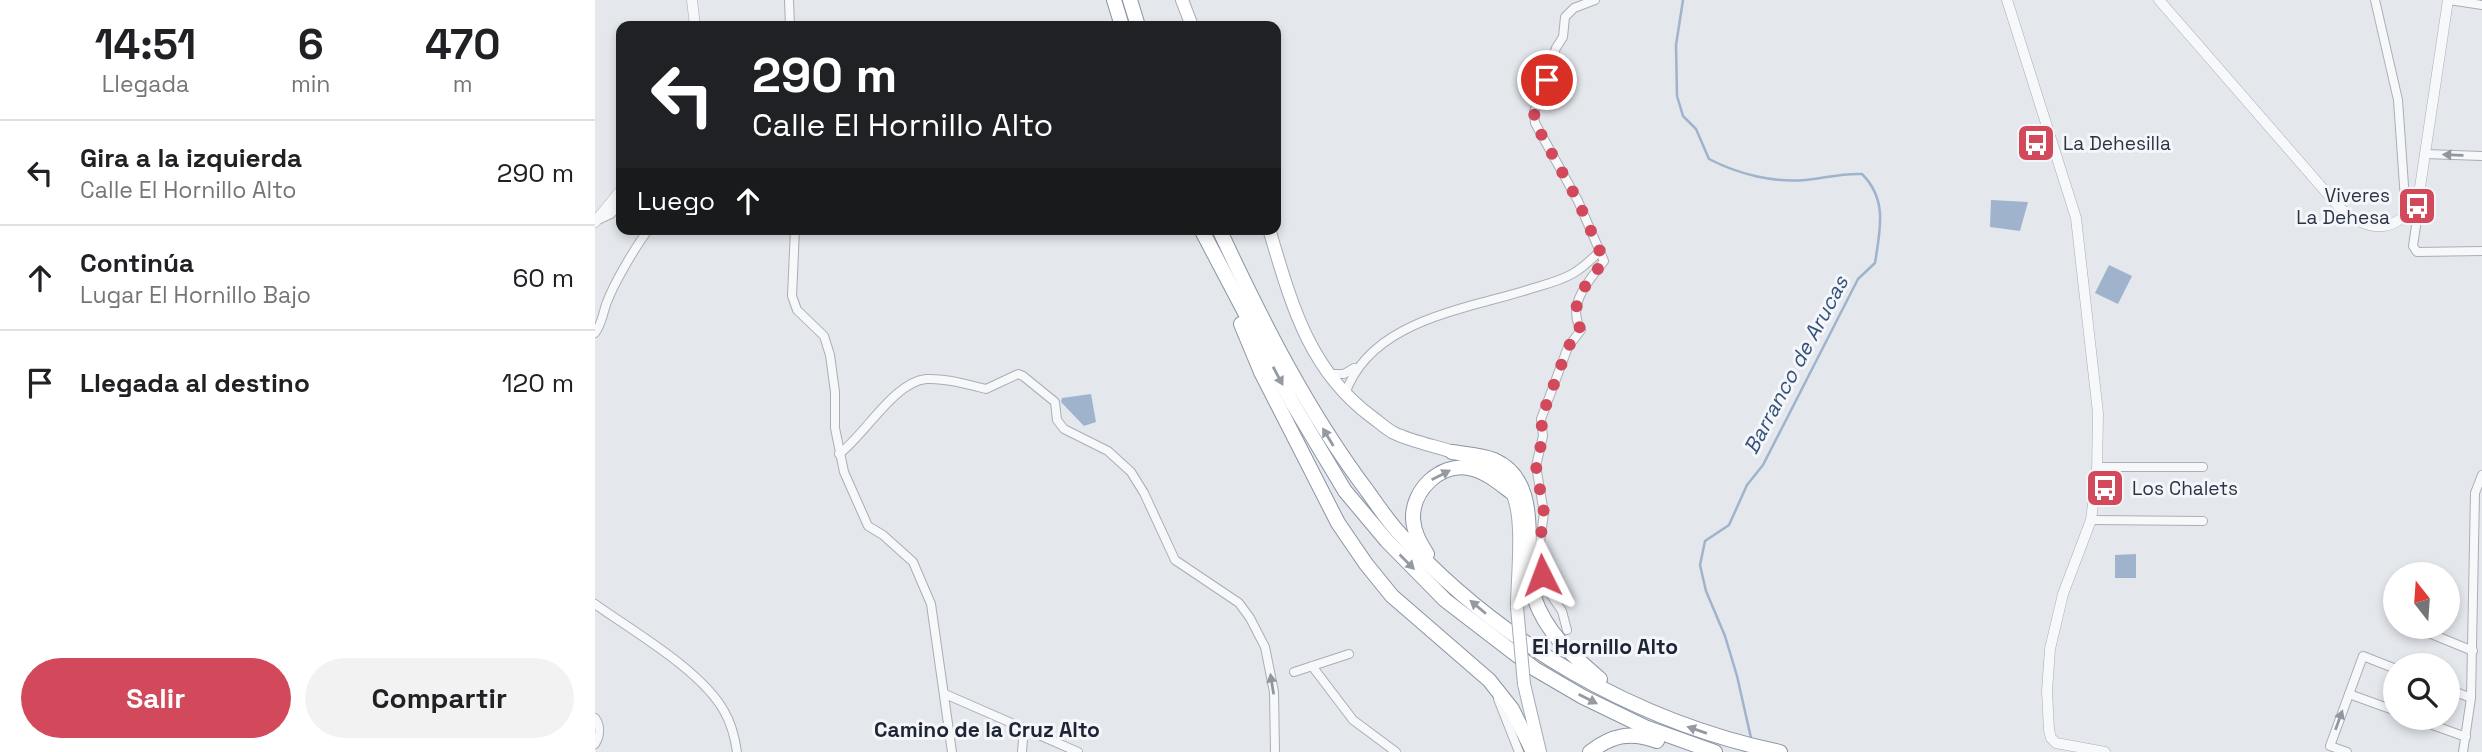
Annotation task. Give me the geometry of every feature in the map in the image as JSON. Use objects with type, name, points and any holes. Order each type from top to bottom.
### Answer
[{"type":"highway","points":[[1114,0],[1120,21]]},
{"type":"highway","points":[[1130,0],[1136,21]]},
{"type":"highway","points":[[1204,235],[1293,404],[1345,491],[1387,541],[1445,600],[1535,668],[1583,697],[1688,752]]},
{"type":"highway","points":[[1222,235],[1292,376],[1337,452],[1399,533],[1439,573],[1479,610],[1540,652],[1620,696],[1695,730],[1740,744],[1780,752]]},
{"type":"highway","points":[[1210,248],[1261,372],[1338,523],[1392,596],[1489,680],[1512,709],[1533,752]]},
{"type":"highway","points":[[1452,452],[1491,459],[1518,482],[1528,510],[1530,580],[1548,628],[1563,646],[1620,696]]},
{"type":"highway","points":[[1439,573],[1415,532],[1414,507],[1424,485],[1443,471],[1467,467],[1492,477],[1511,492]]},
{"type":"highway","points":[[1590,752],[1602,742],[1620,735],[1666,739],[1715,752]]},
{"type":"main road","points":[[1182,0],[1190,21]]},
{"type":"main road","points":[[1271,235],[1293,307],[1307,341],[1328,374],[1345,394],[1392,432],[1479,462],[1497,473],[1511,492],[1519,528],[1517,607],[1524,684],[1540,752]]},
{"type":"main road","points":[[1532,715],[1549,752]]},
{"type":"street","points":[[692,0],[694,21]]},
{"type":"street","points":[[789,0],[790,21]]},
{"type":"street","points":[[1567,630],[1562,611],[1549,592],[1542,575],[1540,542],[1544,513],[1536,466],[1543,436],[1541,419],[1568,347],[1581,330],[1575,320],[1575,309],[1587,283],[1604,261],[1578,201],[1535,123],[1534,112],[1556,48],[1563,37],[1565,17],[1574,8],[1595,0]]},
{"type":"street","points":[[2007,0],[2076,218],[2098,412],[2097,467],[2091,520],[2063,594],[2050,649],[2047,691],[2049,730],[2056,743],[2105,752]]},
{"type":"street","points":[[2159,0],[2339,207],[2364,226],[2382,227],[2409,212],[2419,194],[2448,0],[2482,5]]},
{"type":"street","points":[[2375,0],[2397,100],[2409,212],[2417,219],[2413,246],[2417,253],[2482,251]]},
{"type":"street","points":[[2425,154],[2482,156]]},
{"type":"street","points":[[595,222],[616,196]]},
{"type":"street","points":[[595,222],[611,214],[616,208]]},
{"type":"street","points":[[595,333],[607,300],[645,235]]},
{"type":"street","points":[[795,235],[792,296],[797,310],[824,336],[830,355],[839,454],[844,472],[868,526],[883,535],[913,562],[932,604],[952,752]]},
{"type":"street","points":[[1328,374],[1344,374],[1357,367],[1373,352],[1436,315],[1572,274],[1601,250]]},
{"type":"street","points":[[1345,394],[1357,367]]},
{"type":"street","points":[[839,454],[849,447],[891,399],[910,385],[924,379],[966,383],[986,389],[1018,373],[1055,401],[1057,420],[1064,429],[1108,451],[1131,472],[1144,492],[1175,560],[1239,603],[1250,618],[1265,647],[1272,683],[1275,752]]},
{"type":"street","points":[[2097,467],[2203,467]]},
{"type":"street","points":[[2463,752],[2471,698],[2475,493],[2482,475]]},
{"type":"street","points":[[2091,520],[2203,521]]},
{"type":"street","points":[[595,604],[703,684],[725,711],[735,737],[737,752]]},
{"type":"street","points":[[2444,639],[2473,651]]},
{"type":"street","points":[[1294,672],[1349,654]]},
{"type":"street","points":[[2347,752],[2330,746],[2363,656],[2383,664]]},
{"type":"street","points":[[1312,666],[1353,720],[1396,752]]},
{"type":"street","points":[[1489,680],[1519,752]]},
{"type":"street","points":[[945,694],[1077,752]]},
{"type":"street","points":[[2349,694],[2383,706]]},
{"type":"street","points":[[2460,694],[2471,698]]},
{"type":"street","points":[[595,718],[599,736],[595,744]]},
{"type":"street","points":[[1022,752],[1024,728]]},
{"type":"street","points":[[2446,730],[2466,737]]},
{"type":"water","points":[[1991,200],[2028,202],[2020,231],[1990,227]]},
{"type":"water","points":[[2109,265],[2132,276],[2118,304],[2095,293]]},
{"type":"water","points":[[1091,394],[1096,422],[1084,426],[1061,402],[1062,398]]},
{"type":"water","points":[[2136,554],[2136,578],[2115,578],[2115,555]]},
{"type":"waterway","name":"Barranco de Arucas","points":[[1683,0],[1676,45],[1677,96],[1683,116],[1696,129],[1709,159],[1768,179],[1794,181],[1862,174],[1876,194],[1879,205],[1879,239],[1875,263],[1858,279],[1763,465],[1747,485],[1729,525],[1705,541],[1700,565],[1706,591],[1725,636],[1751,738]]},
{"type":"place","name":"La Dehesilla","points":[[2036,143]]},
{"type":"place","name":"Viveres La Dehesa","points":[[2417,206]]},
{"type":"place","name":"Los Chalets","points":[[2105,488]]},
{"type":"district","name":"El Hornillo Alto","points":[[1605,647]]},
{"type":"district","name":"Camino de la Cruz Alto","points":[[987,730]]},
{"type":"route","points":[[1542,575],[1540,542],[1544,513],[1536,466],[1543,436],[1541,419],[1568,347],[1581,330],[1575,320],[1575,309],[1587,283],[1604,261],[1578,201],[1535,123],[1534,112],[1547,80]]}]
